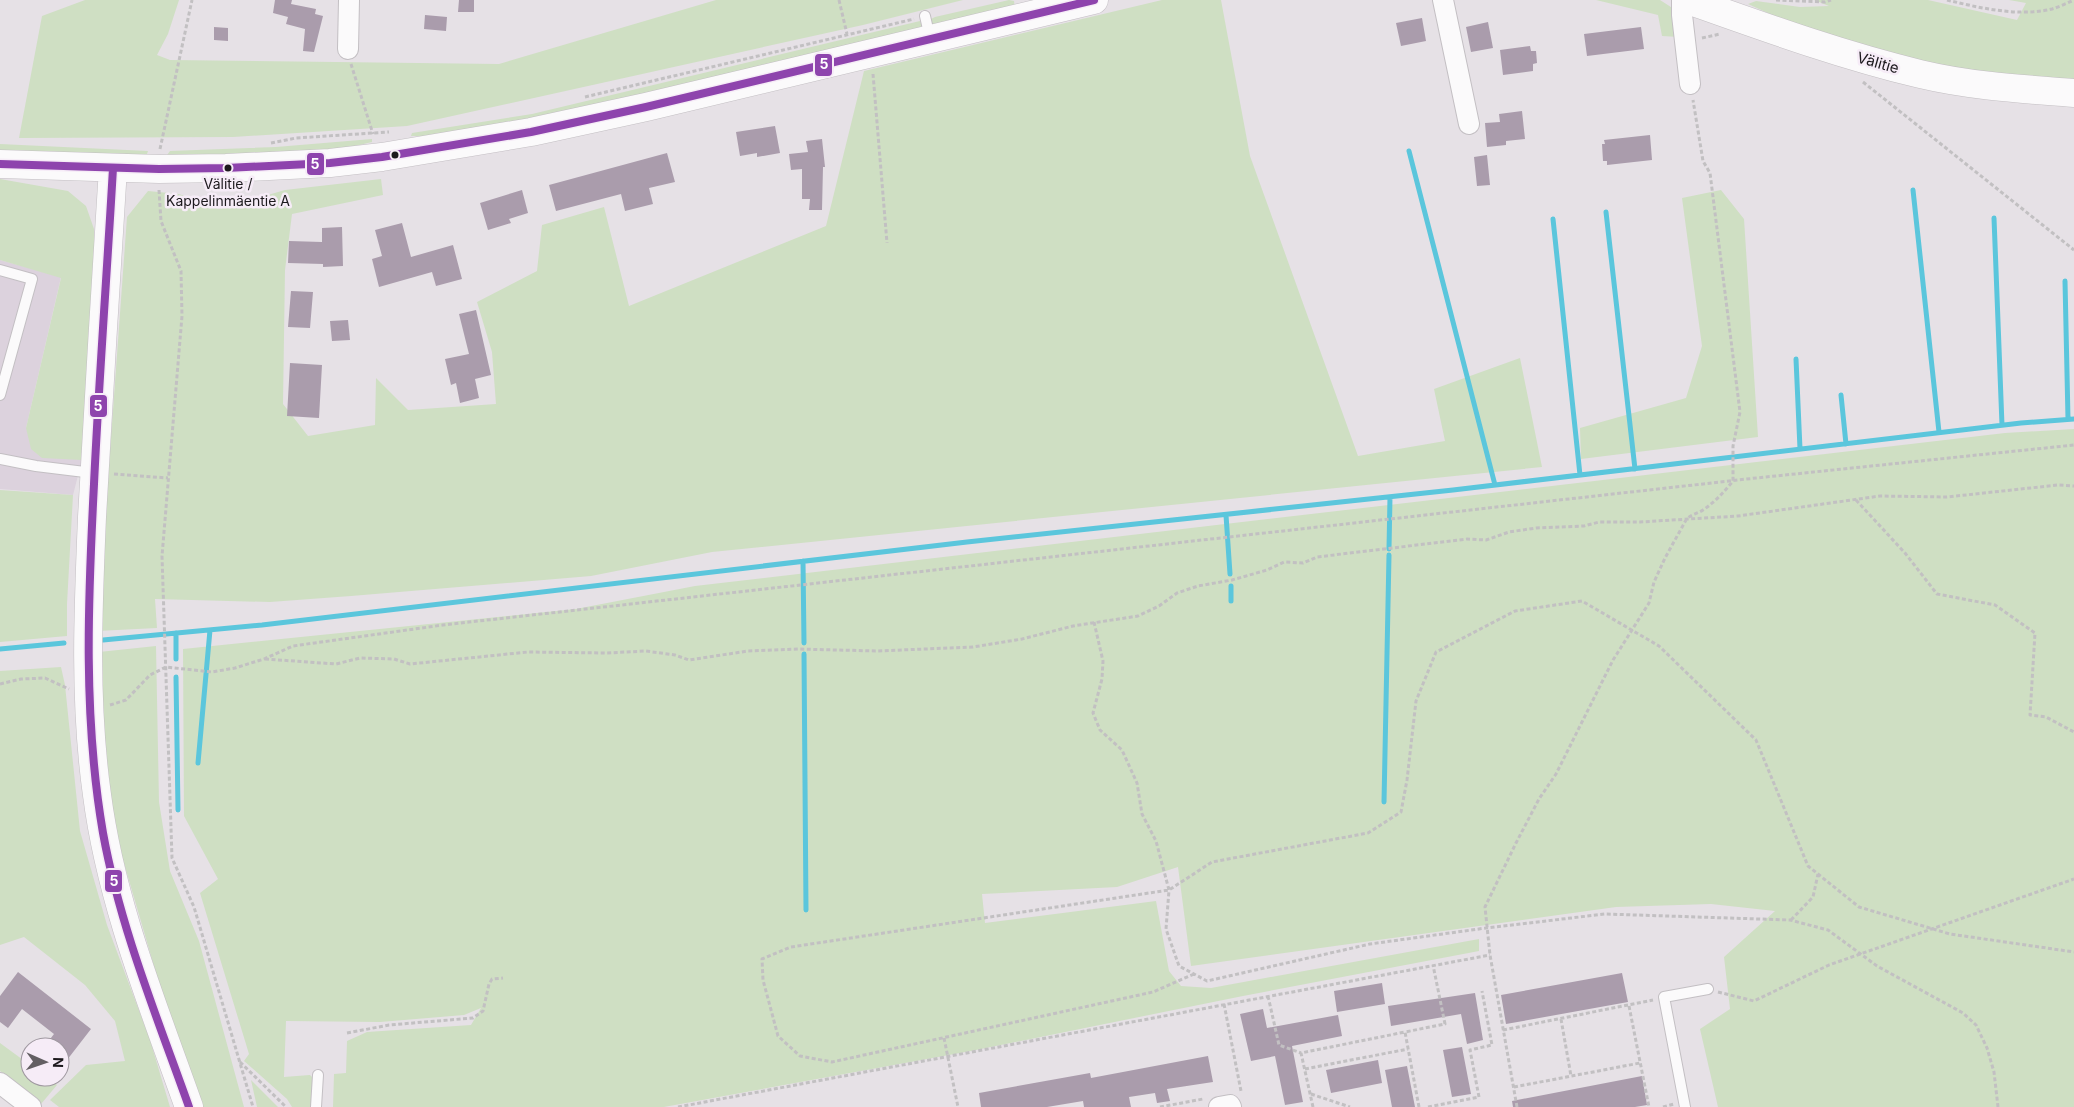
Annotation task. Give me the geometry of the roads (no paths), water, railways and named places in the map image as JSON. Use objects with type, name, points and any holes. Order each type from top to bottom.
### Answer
[{"type":"main road","points":[[0,164],[113,168],[160,152],[226,168],[330,163],[390,155],[531,132],[872,54],[928,28],[1094,0]]},
{"type":"main road","name":"Välitie","points":[[1688,0],[1844,53],[1920,74],[1987,86],[2074,93]]},
{"type":"main road","points":[[113,168],[94,473],[88,624],[88,697],[96,795],[107,856],[126,928],[189,1107]]},
{"type":"street","points":[[348,49],[349,0]]},
{"type":"street","points":[[1443,0],[1469,124]]},
{"type":"street","points":[[1682,0],[1690,84]]},
{"type":"street","points":[[0,1083],[31,1107]]},
{"type":"lane","points":[[0,270],[32,279],[0,394]]},
{"type":"lane","points":[[0,459],[36,466],[94,473]]},
{"type":"lane","points":[[1685,1107],[1664,998],[1708,989]]},
{"type":"lane","points":[[316,1107],[318,1075]]},
{"type":"waterway","points":[[1409,151],[1495,485]]},
{"type":"waterway","points":[[1913,190],[1939,432]]},
{"type":"waterway","points":[[1606,212],[1635,469]]},
{"type":"waterway","points":[[1994,218],[2002,425]]},
{"type":"waterway","points":[[1553,219],[1580,475]]},
{"type":"waterway","points":[[2065,281],[2068,419]]},
{"type":"waterway","points":[[1796,359],[1800,449]]},
{"type":"waterway","points":[[1841,395],[1846,444]]},
{"type":"waterway","points":[[103,640],[262,625],[967,542],[1453,490],[2021,423],[2074,419]]},
{"type":"waterway","points":[[1389,549],[1390,497]]},
{"type":"waterway","points":[[1226,515],[1230,574]]},
{"type":"waterway","points":[[1384,802],[1389,555]]},
{"type":"waterway","points":[[803,561],[804,643]]},
{"type":"waterway","points":[[1231,586],[1231,601]]},
{"type":"waterway","points":[[198,763],[210,630]]},
{"type":"waterway","points":[[176,633],[176,659]]},
{"type":"waterway","points":[[0,649],[64,643]]},
{"type":"waterway","points":[[804,654],[806,910]]},
{"type":"waterway","points":[[176,677],[178,810]]},
{"type":"place","name":"Välitie / Kappelinmäentie A","points":[[228,168]]}]
